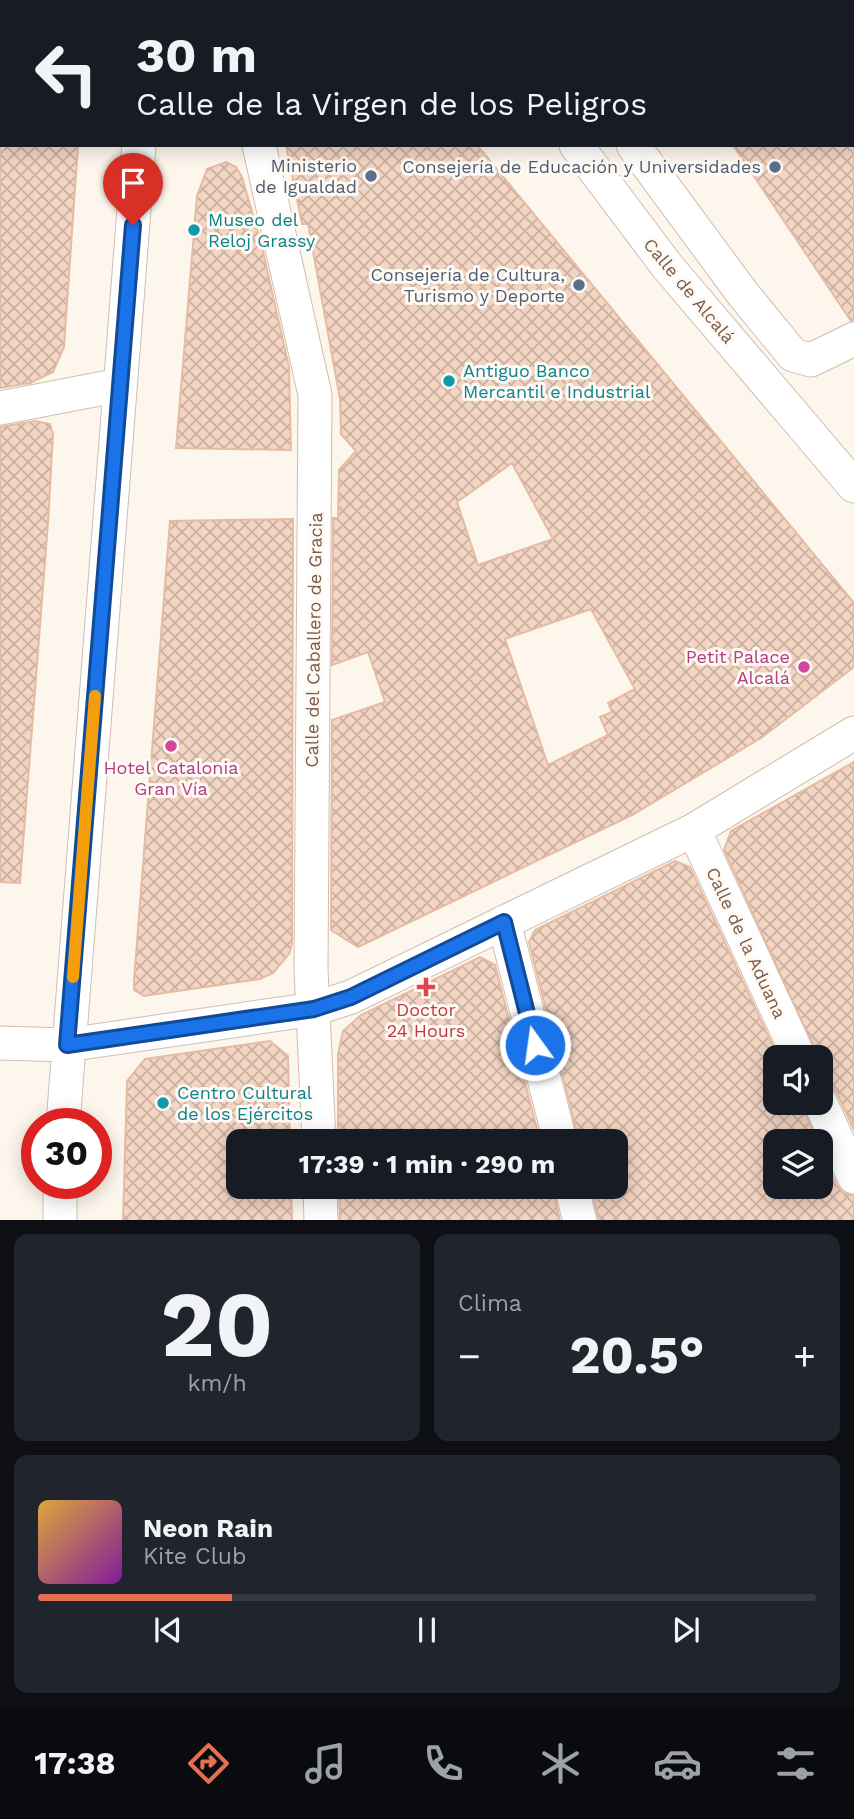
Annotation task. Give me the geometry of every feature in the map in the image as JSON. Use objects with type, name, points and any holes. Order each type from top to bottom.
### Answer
[{"type":"street","points":[[64,1108],[139,147]]},
{"type":"street","name":"Calle del Caballero de Gracia","points":[[259,147],[315,395],[314,1009],[318,1129]]},
{"type":"street","name":"Calle de Alcalá","points":[[578,147],[667,266],[854,486]]},
{"type":"street","points":[[634,147],[743,294],[793,355],[831,349]]},
{"type":"street","points":[[809,430],[805,404],[807,371],[831,349]]},
{"type":"street","points":[[0,408],[120,386]]},
{"type":"street","points":[[0,1044],[67,1045],[314,1009],[351,997],[694,830],[854,733]]},
{"type":"street","name":"Calle de la Aduana","points":[[694,830],[793,1045]]},
{"type":"street","points":[[504,922],[557,1129]]},
{"type":"street","points":[[826,1115],[854,1177]]},
{"type":"street","points":[[60,1199],[60,1220]]},
{"type":"street","points":[[320,1199],[321,1220]]},
{"type":"street","points":[[574,1199],[580,1220]]},
{"type":"building","points":[[0,147],[78,147],[64,347],[53,372],[30,383],[0,388]]},
{"type":"building","points":[[286,147],[479,147],[854,603],[854,667],[761,738],[632,815],[358,947],[331,930],[332,720],[385,702],[368,652],[332,665],[333,518],[338,518],[339,470],[356,451],[341,434],[340,399],[308,224],[302,224]],"holes":[[[512,463],[553,539],[478,565],[457,502]],[[591,609],[635,689],[608,703],[612,712],[600,717],[608,735],[548,765],[505,639]]]},
{"type":"building","points":[[734,147],[854,147],[854,320],[851,321]]},
{"type":"building","points":[[226,162],[236,167],[242,177],[261,243],[289,367],[291,450],[176,448],[197,196],[207,169]]},
{"type":"building","points":[[35,421],[50,424],[53,434],[48,523],[20,883],[0,882],[0,427]]},
{"type":"building","points":[[293,519],[292,944],[289,954],[273,973],[260,979],[144,996],[134,990],[134,980],[170,521]]},
{"type":"building","points":[[854,762],[854,1130],[833,1088],[833,1045],[813,1045],[724,850],[731,831]]},
{"type":"building","points":[[675,861],[690,867],[772,1045],[763,1045],[763,1115],[806,1115],[812,1129],[763,1129],[763,1199],[833,1199],[833,1177],[843,1193],[854,1196],[854,1220],[599,1220],[594,1199],[628,1199],[628,1129],[576,1129],[529,942],[535,930]]},
{"type":"building","points":[[480,957],[495,965],[537,1129],[338,1129],[338,1054],[343,1031],[361,1015]]},
{"type":"building","name":"Centro Cultural de los Ejércitos","points":[[270,1041],[288,1056],[290,1129],[226,1129],[226,1199],[291,1199],[292,1220],[123,1220],[127,1081],[145,1059]]},
{"type":"building","points":[[339,1199],[555,1199],[560,1220],[340,1220]]},
{"type":"slow traffic","points":[[73,977],[95,696]]},
{"type":"place","name":"Consejería de Educación y Universidades","points":[[775,167]]},
{"type":"place","name":"Ministerio de Igualdad","points":[[371,176]]},
{"type":"place","name":"Museo del Reloj Grassy","points":[[194,230]]},
{"type":"place","name":"Consejería de Cultura, Turismo y Deporte","points":[[579,285]]},
{"type":"place","name":"Antiguo Banco Mercantil e Industrial","points":[[449,381]]},
{"type":"place","name":"Petit Palace Alcalá","points":[[804,667]]},
{"type":"place","name":"Hotel Catalonia Gran Vía","points":[[171,746]]},
{"type":"place","name":"Doctor 24 Hours","points":[[426,987]]},
{"type":"place","name":"Centro Cultural de los Ejércitos","points":[[163,1103]]},
{"type":"route","points":[[133,225],[67,1045],[314,1009],[351,997],[504,922],[535,1045]]}]
